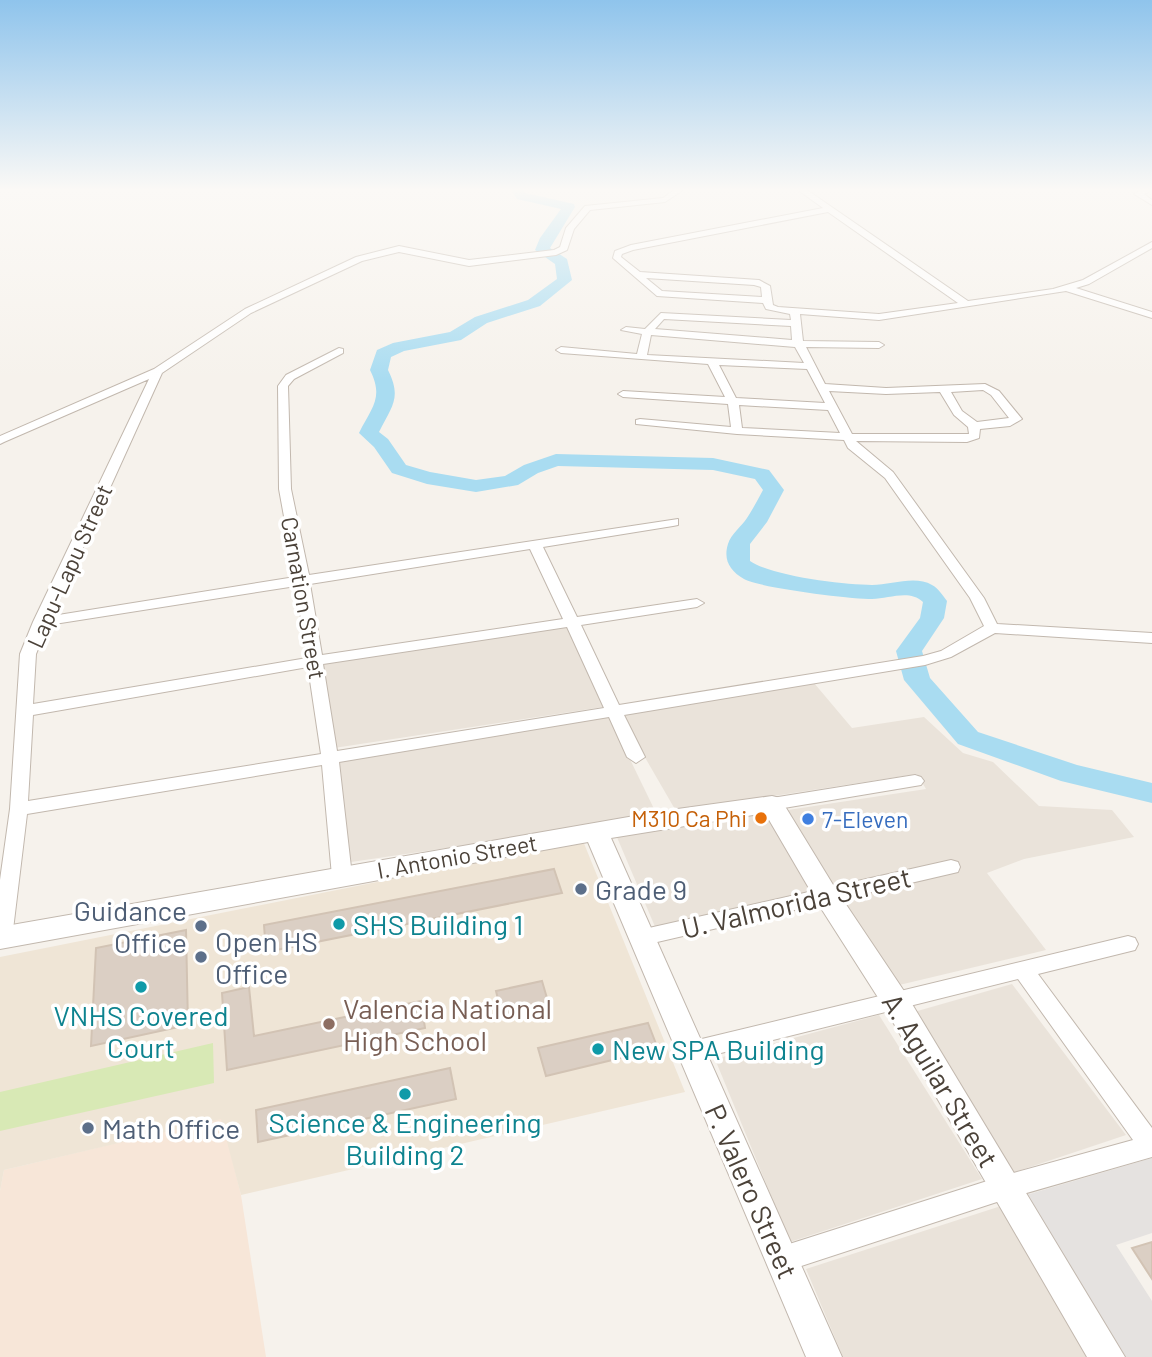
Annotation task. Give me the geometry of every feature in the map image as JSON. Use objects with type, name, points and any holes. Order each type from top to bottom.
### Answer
[{"type":"street","points":[[0,440],[158,371],[248,311],[305,283],[377,253]]},
{"type":"street","points":[[423,253],[444,260],[469,262],[547,253]]},
{"type":"street","points":[[618,253],[619,261],[660,294],[767,300]]},
{"type":"street","points":[[893,253],[967,305]]},
{"type":"street","points":[[641,358],[647,334],[661,316],[879,317],[1069,289],[1136,253]]},
{"type":"street","points":[[639,275],[756,282],[765,286],[767,300],[772,309],[794,318]]},
{"type":"street","points":[[1069,289],[1152,315]]},
{"type":"street","points":[[794,318],[799,344],[808,366],[822,387],[847,437],[862,456],[890,475],[977,598],[992,628]]},
{"type":"street","points":[[626,330],[647,334],[799,344],[879,345]]},
{"type":"street","points":[[561,350],[641,358],[808,366]]},
{"type":"street","name":"Carnation Street","points":[[339,351],[290,377],[283,386],[285,489],[303,582],[330,759],[342,876]]},
{"type":"street","points":[[712,361],[733,402],[737,431]]},
{"type":"street","name":"Lapu-Lapu Street","points":[[1,938],[19,809],[28,654],[40,622],[158,371]]},
{"type":"street","points":[[822,387],[886,391],[944,389],[989,388],[1016,419],[1010,423],[974,426],[958,413],[944,389]]},
{"type":"street","points":[[623,394],[832,407]]},
{"type":"street","points":[[640,422],[847,437],[967,438],[975,436],[974,426]]},
{"type":"street","points":[[40,622],[673,522]]},
{"type":"street","points":[[535,545],[636,757]]},
{"type":"street","points":[[25,710],[697,603]]},
{"type":"street","points":[[19,809],[617,713],[925,660],[946,654],[992,628],[1152,638]]},
{"type":"street","name":"I. Antonio Street","points":[[1,938],[596,832],[915,781]]},
{"type":"street","name":"A. Aguilar Street","points":[[772,804],[826,895],[896,1002],[1107,1357]]},
{"type":"street","name":"P. Valero Street","points":[[596,832],[824,1357]]},
{"type":"street","name":"U. Valmorida Street","points":[[640,938],[951,867]]},
{"type":"street","points":[[689,1051],[1128,944]]},
{"type":"street","points":[[783,1259],[1006,1187],[1151,1146],[1023,970]]},
{"type":"shaded area","points":[[577,623],[616,705],[334,748],[319,664]]},
{"type":"shaded area","points":[[814,683],[852,728],[924,717],[963,753],[993,762],[1039,806],[1112,810],[1134,837],[1024,859],[987,873],[1046,950],[895,986],[788,810],[926,789],[917,774],[676,811],[621,716]]},
{"type":"shaded area","points":[[609,716],[658,817],[351,862],[334,763]]},
{"type":"shaded area","points":[[770,811],[815,891],[656,929],[616,835]]},
{"type":"shaded area","name":"Valencia National High School","points":[[583,841],[685,1092],[241,1195],[221,1119],[4,1170],[0,1191],[0,957]]},
{"type":"shaded area","points":[[1012,984],[1126,1135],[1009,1174],[907,1014]]},
{"type":"shaded area","points":[[879,1015],[982,1179],[790,1242],[715,1059]]},
{"type":"shaded area","points":[[222,1118],[241,1195],[266,1357],[0,1357],[0,1191],[4,1170]]},
{"type":"shaded area","points":[[1152,1158],[1152,1233],[1116,1245],[1152,1301],[1152,1357],[1126,1357],[1026,1195]]},
{"type":"shaded area","points":[[1001,1206],[1089,1357],[843,1357],[806,1269]]},
{"type":"green space","points":[[213,1043],[214,1083],[0,1131],[0,1092]]},
{"type":"building","points":[[554,869],[562,893],[266,952],[264,925]]},
{"type":"building","name":"VNHS Covered Court","points":[[186,930],[188,1025],[91,1046],[96,948]]},
{"type":"building","points":[[542,981],[549,1005],[502,1015],[496,991]]},
{"type":"building","points":[[249,987],[254,1036],[421,1001],[425,1028],[227,1070],[222,993]]},
{"type":"building","name":"New SPA Building","points":[[648,1023],[658,1049],[546,1076],[538,1048]]},
{"type":"building","points":[[450,1068],[456,1099],[258,1142],[256,1110]]},
{"type":"building","points":[[1152,1242],[1152,1279],[1132,1248]]},
{"type":"waterway","points":[[548,253],[562,262],[565,280],[534,303],[481,320],[455,336],[399,347],[383,354],[379,370],[387,386],[385,401],[369,433],[381,443],[399,469],[427,478],[476,486],[511,481],[531,469],[556,460],[713,464],[762,474],[774,490],[756,522],[739,543],[738,563],[754,575],[844,590],[924,590],[935,601],[932,618],[909,651],[917,680],[968,738],[1071,774],[1152,793]]},
{"type":"place","name":"M310 Ca Phi","points":[[761,818]]},
{"type":"place","name":"7-Eleven","points":[[808,819]]},
{"type":"place","name":"Grade 9","points":[[581,889]]},
{"type":"place","name":"SHS Building 1","points":[[339,924]]},
{"type":"place","name":"Guidance Office","points":[[201,926]]},
{"type":"place","name":"Open HS Office","points":[[201,957]]},
{"type":"place","name":"VNHS Covered Court","points":[[141,987]]},
{"type":"place","name":"Valencia National High School","points":[[329,1024]]},
{"type":"place","name":"New SPA Building","points":[[598,1049]]},
{"type":"place","name":"Science & Engineering Building 2","points":[[405,1094]]},
{"type":"place","name":"Math Office","points":[[88,1128]]}]
